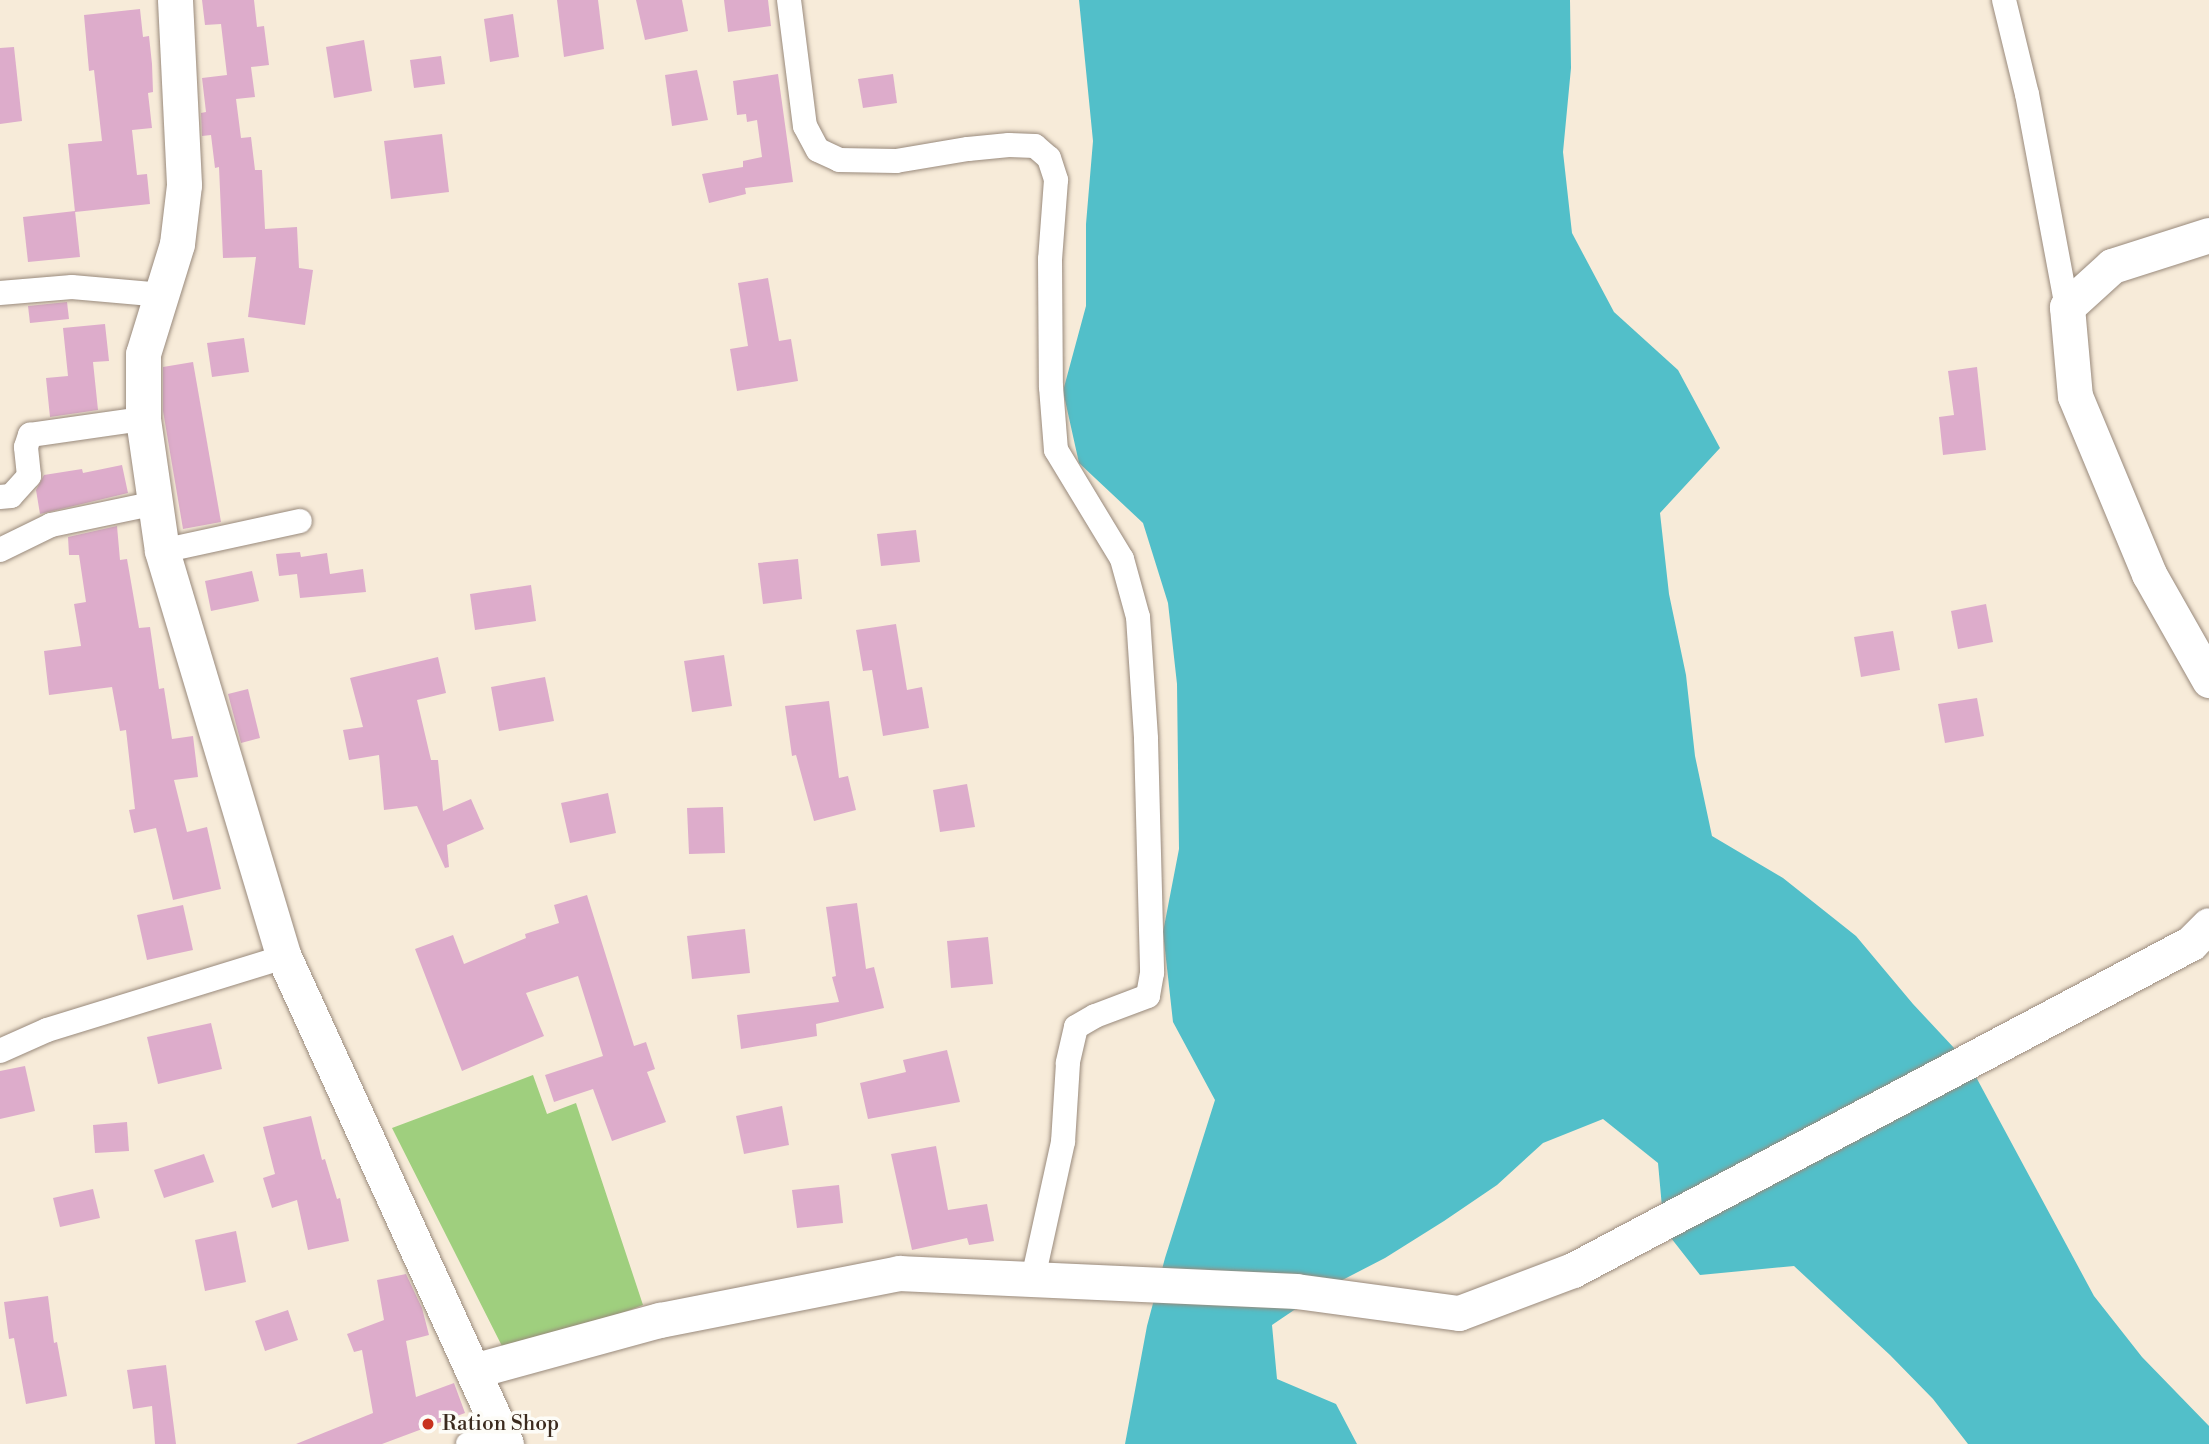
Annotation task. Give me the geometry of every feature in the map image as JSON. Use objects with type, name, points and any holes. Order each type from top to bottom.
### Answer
[{"type":"main road","points":[[175,0],[184,185],[177,244],[163,295],[145,341],[142,419],[162,551],[284,957],[504,1439]]},
{"type":"main road","points":[[2209,235],[2112,266],[2067,307],[2075,396],[2149,573],[2209,680]]},
{"type":"main road","points":[[473,1371],[660,1320],[899,1273],[1296,1291],[1460,1313],[1573,1270],[2191,943],[2209,925]]},
{"type":"street","points":[[789,0],[805,126],[818,150],[839,160],[895,161],[968,149],[1009,145],[1035,146],[1049,158],[1056,180],[1050,258],[1051,387],[1056,450],[1122,559],[1138,617],[1146,739],[1152,973],[1148,996],[1095,1016],[1076,1027],[1068,1063],[1063,1142],[1033,1279]]},
{"type":"street","points":[[2004,0],[2027,94],[2067,307]]},
{"type":"street","points":[[0,293],[72,288],[163,295]]},
{"type":"street","points":[[0,497],[11,496],[29,476],[26,447],[30,435],[142,419]]},
{"type":"street","points":[[0,550],[51,525],[155,503]]},
{"type":"street","points":[[162,551],[300,521]]},
{"type":"street","points":[[0,1051],[47,1030],[284,957]]},
{"type":"street","points":[[468,1444],[504,1439]]},
{"type":"green space","points":[[533,1075],[547,1114],[576,1103],[643,1305],[507,1356],[392,1128]]},
{"type":"water","points":[[1079,0],[1570,0],[1571,68],[1563,152],[1572,233],[1614,312],[1678,370],[1720,448],[1660,513],[1669,594],[1686,675],[1695,756],[1712,836],[1783,878],[1856,936],[1913,1004],[1969,1064],[2094,1296],[2142,1357],[2209,1426],[2209,1444],[1968,1444],[1933,1399],[1890,1355],[1794,1266],[1700,1275],[1664,1229],[1658,1163],[1603,1119],[1543,1143],[1497,1185],[1444,1221],[1385,1258],[1325,1289],[1272,1325],[1277,1379],[1336,1404],[1357,1444],[1125,1444],[1147,1326],[1165,1258],[1215,1100],[1173,1022],[1163,932],[1179,849],[1177,684],[1168,603],[1143,523],[1079,463],[1063,391],[1086,306],[1086,224],[1093,141]]},
{"type":"building","points":[[202,0],[254,0],[257,27],[264,26],[269,65],[251,67],[255,97],[236,99],[241,138],[251,137],[255,170],[262,170],[265,229],[297,227],[299,268],[313,270],[305,325],[248,317],[256,257],[223,258],[219,167],[215,168],[211,135],[202,136],[201,113],[206,112],[202,78],[227,75],[221,24],[205,25]]},
{"type":"building","points":[[557,0],[598,0],[604,49],[564,57]]},
{"type":"building","points":[[636,0],[682,0],[688,31],[645,40]]},
{"type":"building","points":[[724,0],[768,0],[771,26],[728,32]]},
{"type":"building","points":[[140,9],[143,37],[149,36],[152,64],[153,92],[148,93],[152,128],[132,130],[137,175],[147,174],[150,204],[75,212],[68,144],[102,141],[94,70],[89,71],[84,15]]},
{"type":"building","points":[[513,14],[519,57],[490,62],[484,19]]},
{"type":"building","points":[[364,40],[372,91],[334,98],[326,47]]},
{"type":"building","points":[[14,47],[22,121],[0,124],[0,48]]},
{"type":"building","points":[[441,56],[445,84],[414,88],[410,60]]},
{"type":"building","points":[[697,70],[708,120],[672,126],[665,75]]},
{"type":"building","points":[[778,74],[793,182],[745,188],[746,194],[709,203],[702,174],[743,167],[743,161],[762,157],[757,120],[747,122],[746,114],[737,115],[733,81]]},
{"type":"building","points":[[893,74],[897,103],[863,108],[858,79]]},
{"type":"building","points":[[442,134],[449,192],[391,199],[384,141]]},
{"type":"building","points":[[75,211],[80,257],[28,262],[23,217]]},
{"type":"building","points":[[768,278],[779,341],[791,339],[798,381],[737,391],[730,349],[748,346],[738,283]]},
{"type":"building","points":[[67,302],[69,319],[30,323],[28,306]]},
{"type":"building","points":[[105,324],[109,361],[93,362],[98,410],[50,417],[46,378],[68,376],[63,328]]},
{"type":"building","points":[[244,338],[249,372],[212,377],[207,343]]},
{"type":"building","points":[[193,362],[221,522],[183,529],[163,411],[163,367]]},
{"type":"building","points":[[1977,367],[1986,450],[1943,455],[1939,417],[1954,415],[1948,371]]},
{"type":"building","points":[[122,465],[128,493],[40,514],[36,490],[44,475],[82,469],[83,473]]},
{"type":"building","points":[[117,526],[120,560],[127,559],[139,628],[150,627],[159,689],[164,688],[172,739],[193,736],[198,777],[174,780],[187,832],[207,827],[221,889],[173,900],[156,828],[134,833],[129,810],[135,809],[126,730],[120,731],[112,687],[49,695],[44,651],[81,646],[74,604],[86,602],[79,555],[69,555],[68,537]]},
{"type":"building","points":[[916,530],[920,562],[881,566],[877,534]]},
{"type":"building","points":[[300,552],[301,557],[327,553],[330,574],[363,569],[366,592],[300,598],[297,574],[279,576],[276,554]]},
{"type":"building","points":[[798,559],[802,599],[763,604],[758,563]]},
{"type":"building","points":[[252,571],[259,601],[211,611],[205,581]]},
{"type":"building","points":[[531,585],[536,621],[475,630],[470,594]]},
{"type":"building","points":[[1986,604],[1993,642],[1958,649],[1951,611]]},
{"type":"building","points":[[896,624],[907,690],[922,687],[929,728],[883,736],[872,670],[863,671],[856,630]]},
{"type":"building","points":[[1893,631],[1900,670],[1861,677],[1854,637]]},
{"type":"building","points":[[724,655],[732,706],[692,712],[684,661]]},
{"type":"building","points":[[438,657],[446,693],[417,700],[431,760],[438,760],[443,811],[471,799],[484,829],[447,845],[449,867],[445,868],[417,806],[384,810],[379,755],[349,760],[343,730],[363,727],[350,678]]},
{"type":"building","points":[[545,677],[554,721],[499,731],[491,687]]},
{"type":"building","points":[[248,689],[260,738],[241,743],[228,694]]},
{"type":"building","points":[[1977,698],[1984,736],[1945,743],[1938,704]]},
{"type":"building","points":[[829,701],[839,778],[848,776],[856,810],[814,821],[796,755],[792,756],[785,706]]},
{"type":"building","points":[[967,784],[975,827],[940,832],[933,790]]},
{"type":"building","points":[[608,793],[616,833],[570,843],[561,803]]},
{"type":"building","points":[[723,807],[725,853],[689,854],[687,808]]},
{"type":"building","points":[[587,895],[634,1046],[646,1042],[655,1069],[647,1072],[666,1122],[612,1141],[593,1089],[554,1102],[545,1075],[603,1056],[578,976],[526,993],[544,1036],[462,1071],[415,949],[453,935],[464,964],[526,938],[525,934],[559,923],[554,905]]},
{"type":"building","points":[[857,903],[866,969],[874,967],[884,1008],[816,1024],[817,1036],[741,1049],[737,1015],[839,1002],[832,977],[836,976],[826,907]]},
{"type":"building","points":[[183,905],[193,950],[147,960],[137,915]]},
{"type":"building","points":[[745,929],[750,973],[692,979],[687,936]]},
{"type":"building","points":[[988,937],[993,984],[951,988],[947,941]]},
{"type":"building","points":[[211,1023],[222,1069],[158,1084],[147,1037]]},
{"type":"building","points":[[947,1050],[960,1102],[868,1119],[860,1083],[906,1072],[903,1060]]},
{"type":"building","points":[[25,1066],[35,1111],[0,1119],[0,1071]]},
{"type":"building","points":[[782,1106],[789,1145],[744,1154],[736,1116]]},
{"type":"building","points":[[311,1116],[322,1160],[325,1159],[337,1199],[340,1198],[349,1241],[308,1250],[297,1200],[272,1208],[263,1178],[275,1174],[263,1127]]},
{"type":"building","points":[[127,1122],[129,1151],[95,1153],[93,1125]]},
{"type":"building","points":[[936,1146],[948,1210],[987,1204],[994,1241],[969,1245],[967,1238],[912,1250],[891,1154]]},
{"type":"building","points":[[204,1154],[214,1182],[164,1198],[154,1170]]},
{"type":"building","points":[[839,1185],[843,1223],[797,1228],[792,1190]]},
{"type":"building","points":[[93,1189],[100,1218],[60,1227],[53,1198]]},
{"type":"building","points":[[236,1231],[246,1282],[205,1291],[195,1240]]},
{"type":"building","points":[[406,1274],[422,1308],[429,1335],[406,1341],[416,1397],[454,1383],[465,1413],[382,1444],[296,1444],[373,1413],[362,1350],[354,1352],[347,1334],[384,1320],[377,1280]]},
{"type":"building","points":[[48,1296],[54,1343],[57,1342],[67,1396],[26,1404],[14,1338],[9,1339],[4,1302]]},
{"type":"building","points":[[288,1310],[298,1340],[265,1351],[255,1321]]},
{"type":"building","points":[[166,1365],[176,1444],[155,1444],[152,1406],[133,1409],[127,1370]]},
{"type":"place","name":"Ration Shop","points":[[428,1424]]}]
